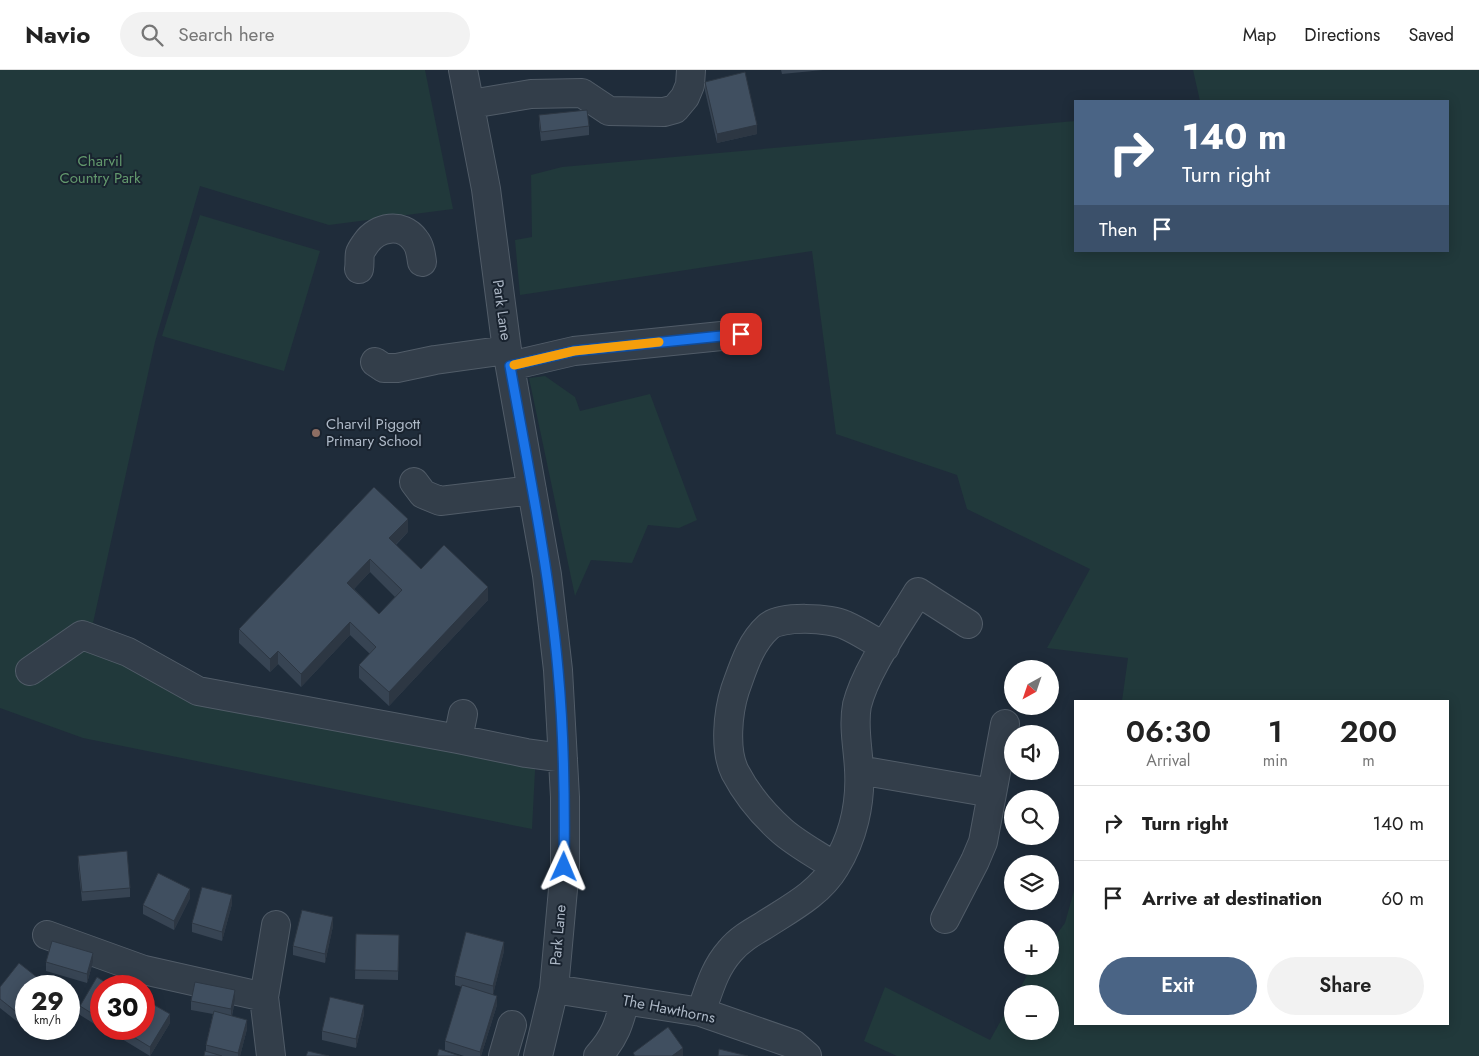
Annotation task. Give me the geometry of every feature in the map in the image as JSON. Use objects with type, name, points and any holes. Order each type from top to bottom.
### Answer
[{"type":"street","name":"Park Lane","points":[[463,70],[486,189],[509,358],[547,575],[558,670],[565,797],[564,867],[554,989],[538,1056]]},
{"type":"street","points":[[470,104],[530,94],[582,93],[609,111],[664,112],[675,109],[685,97],[690,86],[691,70]]},
{"type":"street","points":[[359,269],[360,252],[370,237],[382,229],[394,228],[404,230],[415,239],[421,252],[422,262]]},
{"type":"street","points":[[375,362],[384,368],[397,368],[435,360],[509,358],[741,334]]},
{"type":"street","points":[[414,482],[423,494],[440,501],[532,490]]},
{"type":"street","points":[[701,1012],[713,976],[731,949],[748,935],[805,900],[824,882],[835,867],[854,824],[859,770],[856,734],[857,706],[870,673],[918,592],[968,624]]},
{"type":"street","points":[[835,867],[783,832],[754,799],[735,771],[730,753],[729,723],[734,695],[744,664],[754,644],[770,625],[783,620],[818,619],[844,624],[885,647]]},
{"type":"street","points":[[30,671],[82,635],[128,652],[198,691],[460,726],[526,753],[563,758]]},
{"type":"street","points":[[945,919],[983,842],[1005,724]]},
{"type":"street","points":[[859,770],[992,792]]},
{"type":"street","points":[[271,1056],[264,997],[276,925]]},
{"type":"street","points":[[47,935],[144,970],[264,997]]},
{"type":"street","name":"The Hawthorns","points":[[554,989],[701,1012],[793,1044],[807,1056]]},
{"type":"street","points":[[598,1056],[619,1025],[625,1000]]},
{"type":"street","points":[[503,1056],[512,1024]]},
{"type":"green space","name":"Charvil Country Park","points":[[0,70],[425,70],[453,209],[329,225],[200,186],[155,342],[93,623],[200,684],[536,751],[532,829],[83,738],[0,708]]},
{"type":"green space","points":[[1193,70],[1479,70],[1479,1056],[897,1056],[864,1041],[885,987],[990,1040],[1004,1015],[1004,1040],[1059,1040],[1059,985],[1022,985],[1027,975],[1059,975],[1059,931],[1065,923],[1074,891],[1074,1025],[1449,1025],[1449,700],[1122,700],[1128,658],[1047,648],[1090,569],[967,509],[957,475],[836,434],[812,251],[520,295],[515,240],[532,237],[531,175],[562,167],[1074,121],[1074,252],[1449,252],[1449,100],[1200,100]]},
{"type":"green space","points":[[200,215],[320,251],[284,371],[162,336]]},
{"type":"green space","points":[[545,376],[575,397],[580,411],[650,394],[697,520],[679,528],[648,525],[632,563],[591,560],[575,596],[529,378]]},
{"type":"building","points":[[745,72],[757,125],[717,134],[705,82]]},
{"type":"building","points":[[587,110],[589,126],[541,132],[539,115]]},
{"type":"building","points":[[374,487],[408,519],[389,538],[421,569],[444,545],[488,587],[389,692],[359,665],[376,647],[350,622],[301,674],[278,651],[270,659],[239,629]],"holes":[[[370,559],[402,590],[379,614],[347,583]]]},
{"type":"building","points":[[127,851],[130,888],[82,892],[78,856]]},
{"type":"building","points":[[158,873],[190,889],[174,921],[143,905]]},
{"type":"building","points":[[202,887],[232,895],[222,932],[192,923]]},
{"type":"building","points":[[302,910],[333,917],[325,954],[293,946]]},
{"type":"building","points":[[466,932],[504,942],[493,986],[455,976]]},
{"type":"building","points":[[356,934],[399,935],[398,971],[355,970]]},
{"type":"building","points":[[52,941],[93,953],[87,974],[46,962]]},
{"type":"building","points":[[19,963],[34,975],[15,975],[15,1011],[0,999],[0,987]]},
{"type":"building","points":[[195,982],[235,990],[231,1009],[191,1001]]},
{"type":"building","points":[[462,985],[497,996],[480,1052],[445,1041]]},
{"type":"building","points":[[90,989],[90,1012],[80,1006]]},
{"type":"building","points":[[330,997],[364,1005],[356,1039],[322,1031]]},
{"type":"building","points":[[155,1005],[170,1014],[155,1039]]},
{"type":"building","points":[[214,1011],[247,1020],[238,1053],[206,1045]]},
{"type":"building","points":[[668,1027],[683,1048],[672,1056],[635,1056],[633,1053]]},
{"type":"building","points":[[138,1040],[154,1040],[150,1047]]},
{"type":"building","points":[[439,1049],[460,1056],[437,1056]]},
{"type":"building","points":[[719,1049],[748,1056],[718,1056]]},
{"type":"building","points":[[205,1051],[222,1056],[204,1056]]},
{"type":"building","points":[[308,1051],[329,1056],[306,1056]]},
{"type":"slow traffic","points":[[514,365],[574,351],[659,342]]},
{"type":"place","name":"Charvil Piggott Primary School","points":[[316,433]]},
{"type":"route","points":[[564,867],[565,797],[558,670],[547,575],[510,366],[574,351],[741,334]]}]
